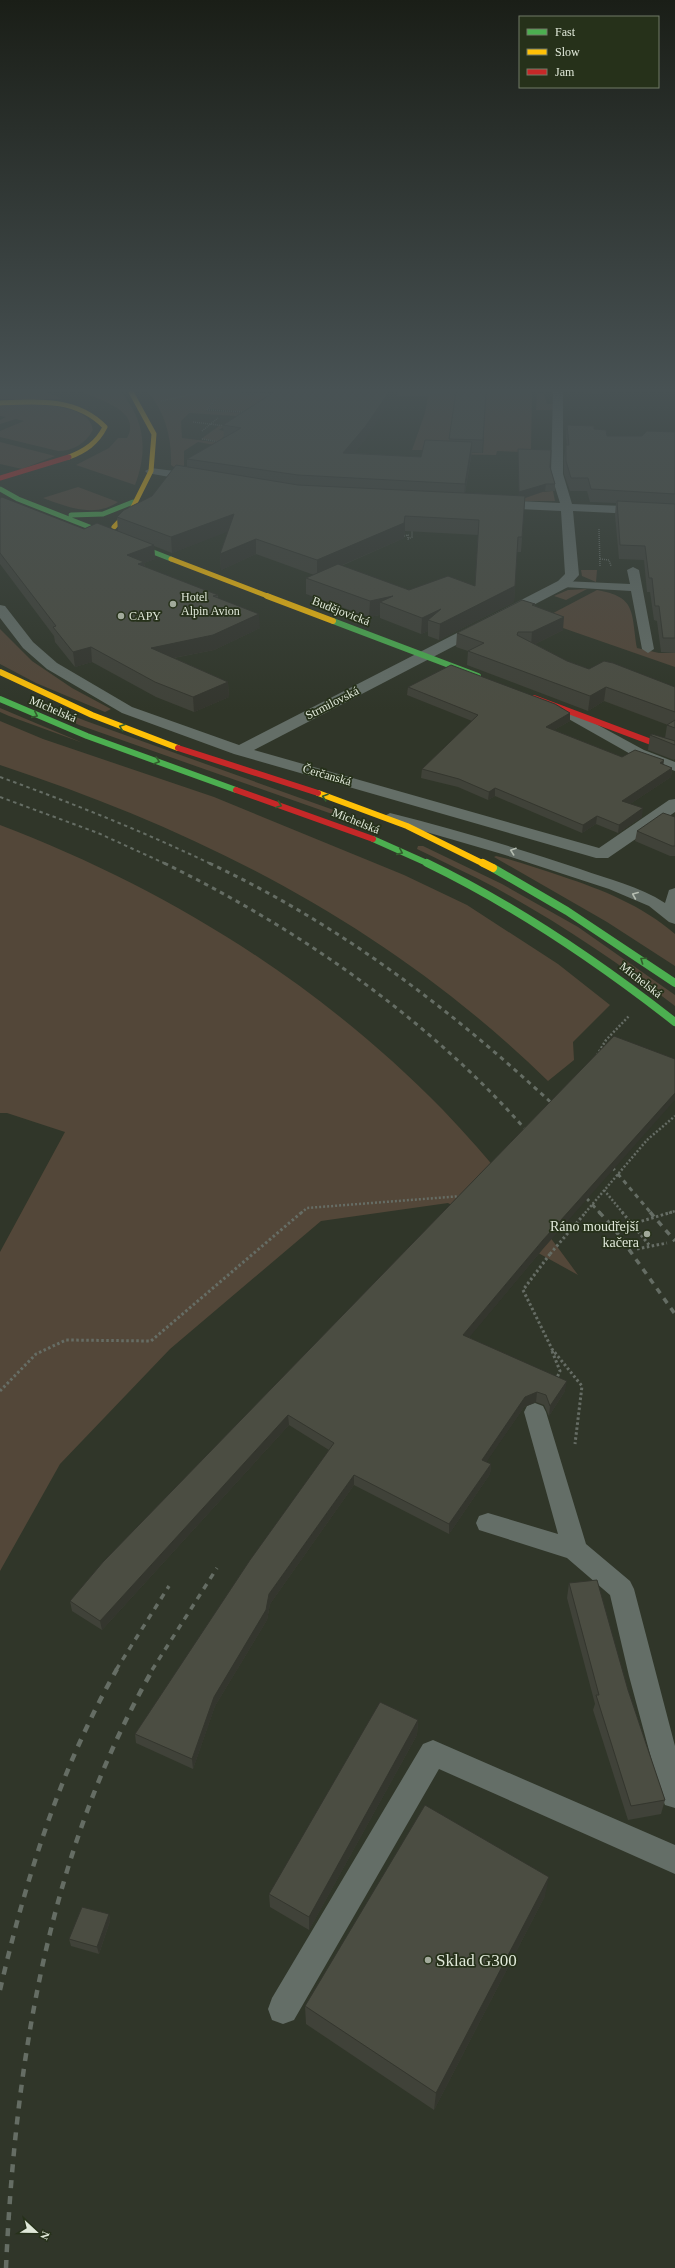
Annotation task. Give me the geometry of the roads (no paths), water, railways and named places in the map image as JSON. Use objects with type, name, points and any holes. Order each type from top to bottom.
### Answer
[{"type":"main road","name":"Budějovická","points":[[15,498],[268,597],[488,680]]},
{"type":"main road","points":[[56,514],[93,515],[118,511],[137,499]]},
{"type":"main road","points":[[108,534],[137,499]]},
{"type":"main road","name":"Michelská","points":[[0,672],[44,695],[118,726],[217,761],[375,813],[479,860],[565,909],[675,983]]},
{"type":"main road","points":[[523,693],[675,751]]},
{"type":"main road","name":"Michelská","points":[[0,699],[108,745],[356,832],[456,877],[545,926],[618,976],[675,1022]]},
{"type":"street","points":[[563,584],[572,575],[567,507],[564,498]]},
{"type":"street","points":[[481,504],[675,512]]},
{"type":"street","name":"Strmilovská","points":[[240,751],[563,584]]},
{"type":"street","name":"Čerčanská","points":[[0,609],[28,645],[52,666],[128,710],[240,751],[602,854],[675,804]]},
{"type":"lane","points":[[633,570],[648,649]]},
{"type":"lane","points":[[563,584],[637,588]]},
{"type":"lane","points":[[558,707],[638,753],[675,767]]},
{"type":"lane","points":[[375,813],[484,842],[605,882],[642,898],[672,916],[675,893]]},
{"type":"lane","points":[[535,1412],[575,1550]]},
{"type":"lane","points":[[488,1523],[575,1550],[621,1589],[642,1676],[675,1795]]},
{"type":"lane","points":[[283,2009],[433,1753],[675,1860]]},
{"type":"railway","points":[[0,777],[107,818],[211,864]]},
{"type":"railway","points":[[0,797],[98,833],[166,864]]},
{"type":"railway","points":[[209,863],[258,887],[304,914],[393,972],[436,1004],[477,1038],[558,1109]]},
{"type":"railway","points":[[166,864],[215,889],[265,918],[362,982],[408,1017],[452,1055],[493,1095],[532,1137]]},
{"type":"railway","points":[[606,1160],[651,1213]]},
{"type":"railway","points":[[580,1191],[600,1213]]},
{"type":"railway","points":[[599,1212],[613,1227],[675,1314]]},
{"type":"railway","points":[[650,1212],[675,1241]]},
{"type":"railway","points":[[152,1670],[217,1568]]},
{"type":"railway","points":[[116,1670],[169,1586]]},
{"type":"railway","points":[[0,1990],[21,1907],[47,1825],[78,1746],[117,1669]]},
{"type":"railway","points":[[6,2268],[18,2113],[29,2035],[44,1959],[63,1884],[87,1810],[117,1739],[153,1669]]},
{"type":"place","name":"Hotel Alpin Avion","points":[[173,604]]},
{"type":"place","name":"CAPY","points":[[121,616]]},
{"type":"place","name":"Ráno moudřejší kačera","points":[[647,1234]]},
{"type":"place","name":"Sklad G300","points":[[428,1960]]}]
